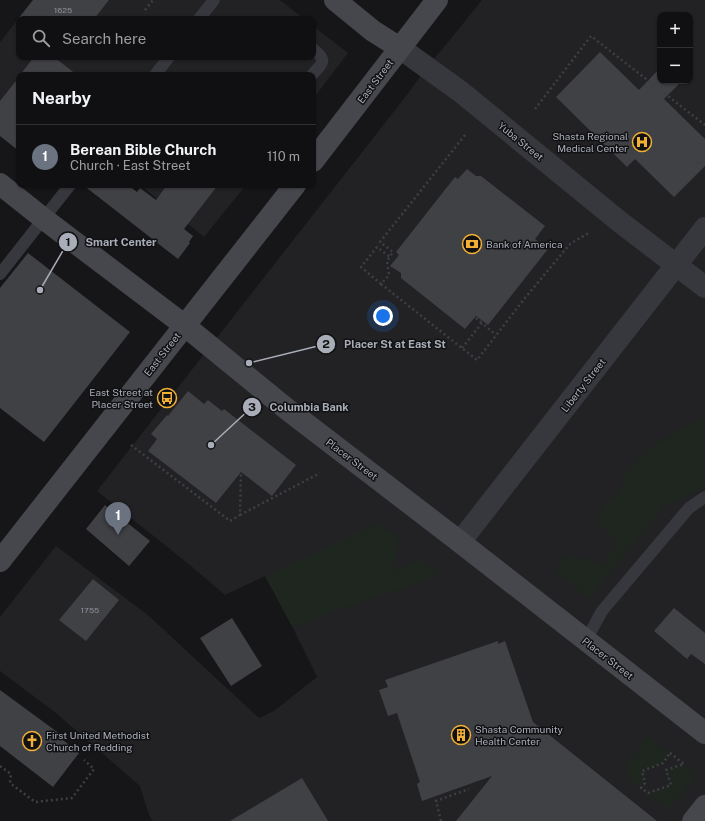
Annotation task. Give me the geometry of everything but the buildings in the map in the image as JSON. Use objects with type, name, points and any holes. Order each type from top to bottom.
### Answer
[{"type":"main road","name":"Yuba Street","points":[[335,0],[373,31],[400,48]]},
{"type":"main road","name":"East Street","points":[[316,157],[437,0]]},
{"type":"main road","name":"Placer Street","points":[[0,184],[184,325],[288,410],[705,733]]},
{"type":"main road","name":"East Street","points":[[0,561],[292,188]]},
{"type":"main road","points":[[693,821],[705,806]]},
{"type":"street","name":"Yuba Street","points":[[400,48],[460,92],[620,222],[705,287]]},
{"type":"street","name":"Liberty Street","points":[[460,542],[705,228]]},
{"type":"lane","points":[[201,16],[214,0]]},
{"type":"lane","points":[[314,72],[323,60],[316,52]]},
{"type":"lane","points":[[157,72],[167,60]]},
{"type":"lane","points":[[0,274],[68,188]]},
{"type":"lane","points":[[586,640],[602,611],[689,508],[705,497]]},
{"type":"path","points":[[145,10],[153,0]]},
{"type":"path","points":[[535,109],[592,36],[705,125]]},
{"type":"path","points":[[381,284],[389,275],[387,261],[393,252],[380,242],[465,135]]},
{"type":"path","points":[[695,168],[705,156]]},
{"type":"path","points":[[390,258],[377,248],[361,267],[477,360],[525,298],[570,244],[590,232]]},
{"type":"path","points":[[476,318],[496,335]]},
{"type":"path","points":[[462,348],[482,323]]},
{"type":"path","points":[[131,445],[230,521],[320,473]]},
{"type":"path","points":[[240,515],[241,472]]},
{"type":"path","points":[[670,753],[684,764],[666,770],[671,785],[648,793],[641,788],[646,783],[642,771],[663,763],[670,753]]},
{"type":"path","points":[[0,766],[11,774],[10,783],[35,802],[72,798],[94,768],[84,760]]},
{"type":"path","points":[[441,821],[436,801],[469,790]]},
{"type":"shaded area","points":[[33,0],[280,0],[300,16],[20,16]]},
{"type":"shaded area","points":[[482,0],[705,0],[705,821],[153,821],[149,815],[140,786],[56,713],[0,671],[0,617],[56,546],[149,616],[259,718],[274,711],[317,677],[265,576],[225,595],[190,565],[97,491],[406,96],[427,67]]},
{"type":"shaded area","points":[[16,22],[16,60],[316,60],[316,28],[348,53],[316,95],[316,72],[16,72],[16,149],[0,136],[0,42]]},
{"type":"shaded area","points":[[144,188],[244,188],[204,237]]},
{"type":"shaded area","points":[[705,416],[705,489],[664,506],[589,599],[557,573],[559,561],[569,554],[601,565],[618,542],[595,520],[609,501],[620,491],[625,473],[652,446]]},
{"type":"shaded area","points":[[379,522],[399,538],[393,570],[423,559],[439,576],[333,612],[293,628],[265,576]]},
{"type":"shaded area","points":[[648,736],[670,753],[663,763],[642,771],[645,783],[641,788],[630,780],[625,766]]},
{"type":"shaded area","points":[[684,764],[697,774],[669,810],[648,793],[671,785],[666,770]]},
{"type":"place","name":"Shasta Regional Medical Center","points":[[642,142]]},
{"type":"place","name":"Bank of America","points":[[472,244]]},
{"type":"place","name":"Smart Center","points":[[40,290]]},
{"type":"place","name":"Placer St at East St","points":[[249,363]]},
{"type":"place","name":"East Street at Placer Street","points":[[167,398]]},
{"type":"place","name":"Columbia Bank","points":[[211,445]]},
{"type":"place","name":"Berean Bible Church","points":[[118,535]]},
{"type":"place","name":"Shasta Community Health Center","points":[[461,735]]},
{"type":"place","name":"First United Methodist Church of Redding","points":[[32,741]]}]
